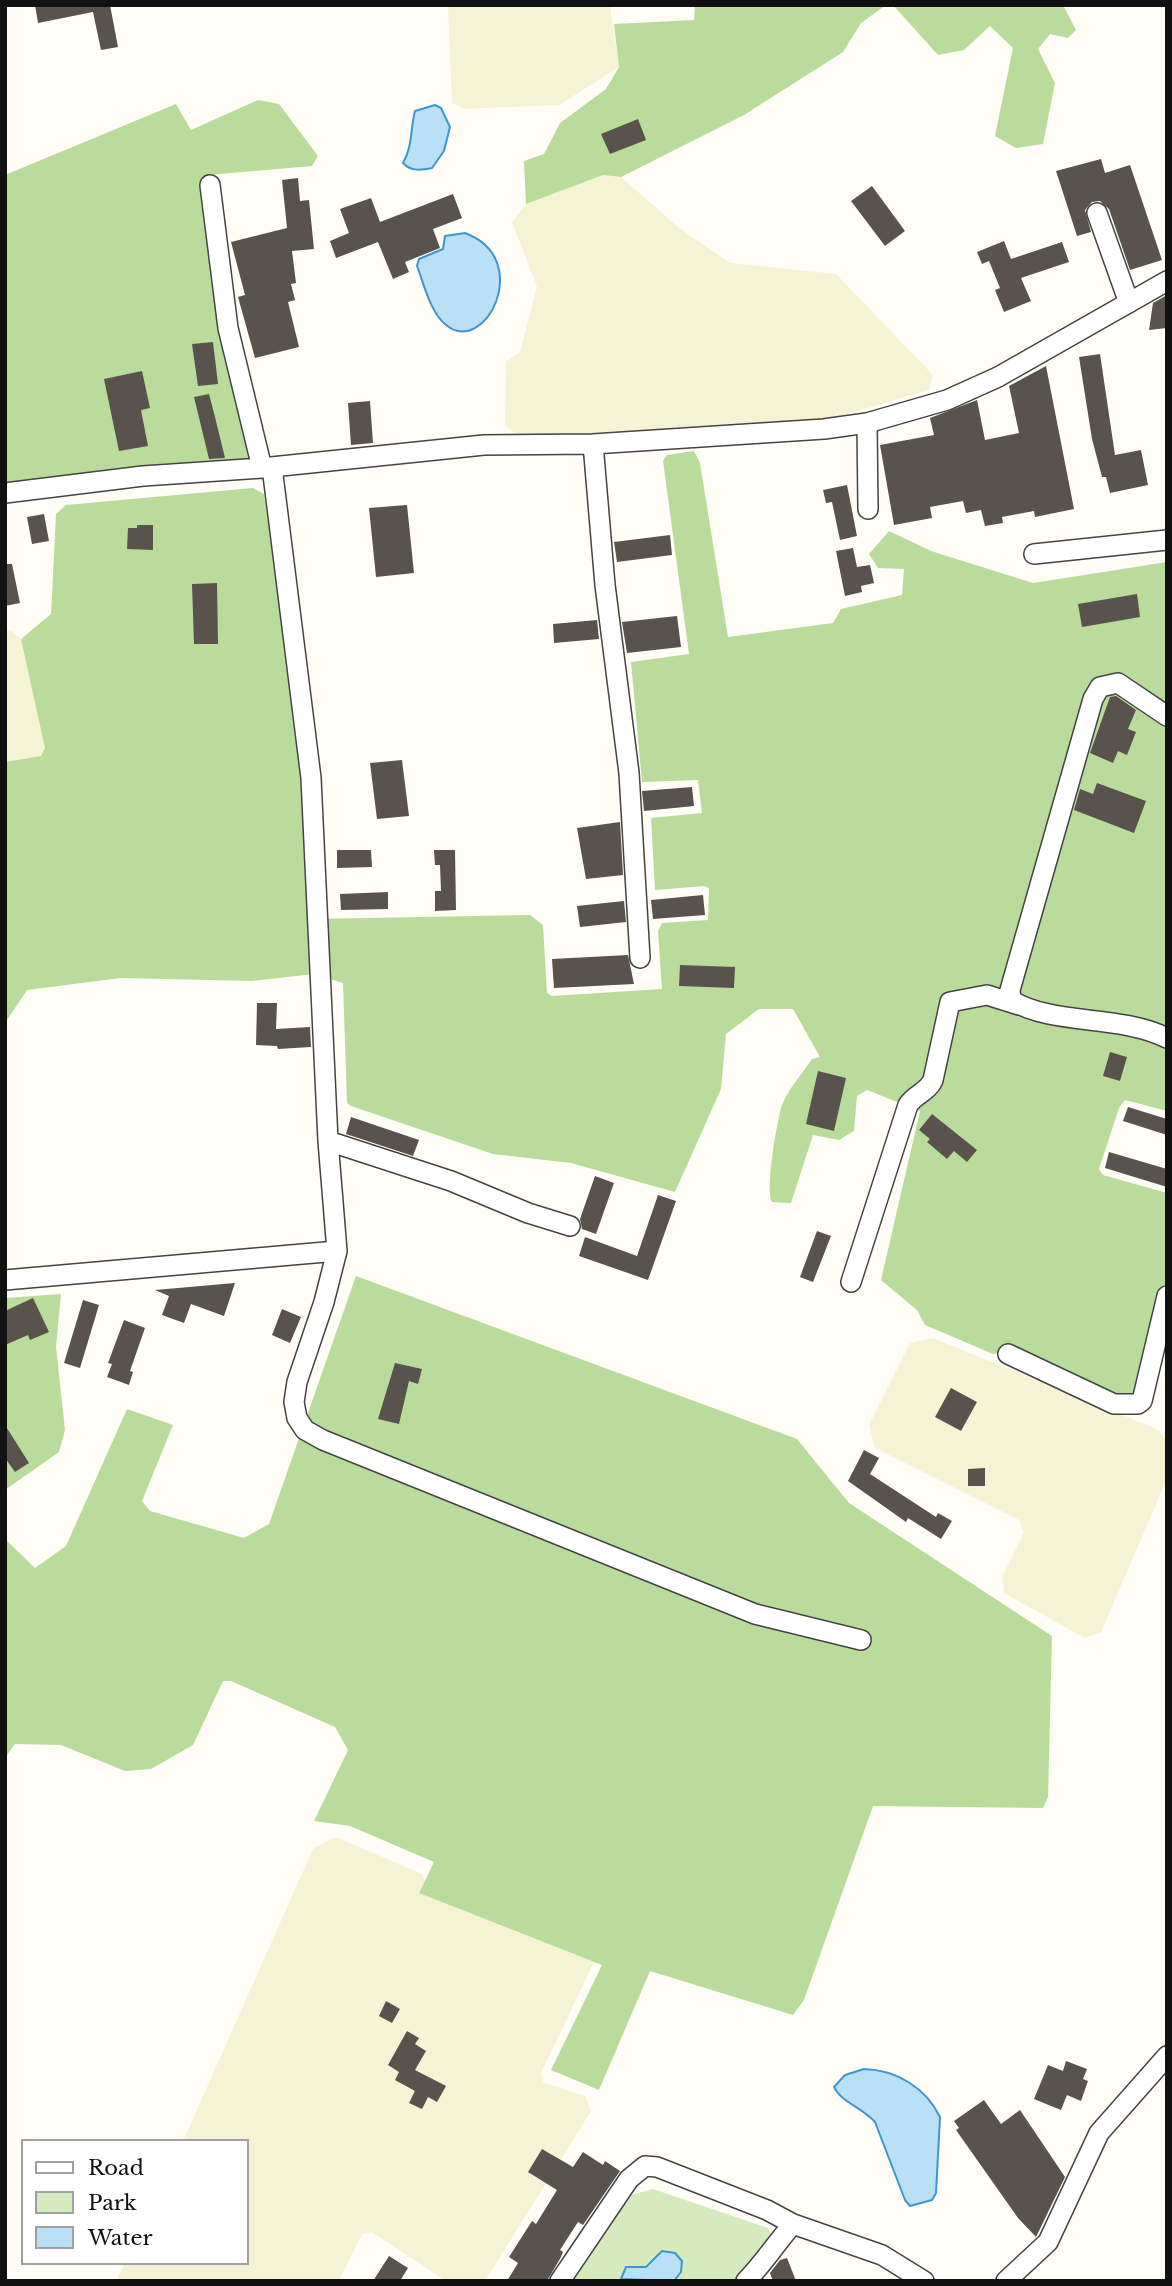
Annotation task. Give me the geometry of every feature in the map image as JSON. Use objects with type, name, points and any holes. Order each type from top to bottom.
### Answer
[{"type":"street","points":[[210,185],[228,328],[267,468],[311,778],[328,1141],[337,1251],[324,1302],[297,1382],[294,1402],[297,1418],[305,1430],[755,1614],[861,1640]]},
{"type":"street","points":[[1097,213],[1129,303]]},
{"type":"street","points":[[5,493],[143,476],[267,468],[484,445],[593,444],[824,429],[867,423],[947,400],[972,389],[1038,357],[1167,281]]},
{"type":"street","points":[[867,423],[868,509]]},
{"type":"street","points":[[593,444],[605,584],[629,773],[640,958]]},
{"type":"street","points":[[1034,554],[1167,540]]},
{"type":"street","points":[[1019,1005],[1011,1000],[1010,990],[1016,964],[1093,699],[1100,687],[1118,683],[1167,716]]},
{"type":"street","points":[[851,1282],[908,1105],[917,1094],[930,1087],[933,1080],[950,1002],[987,995],[1043,1014],[1130,1026],[1167,1038]]},
{"type":"street","points":[[328,1141],[451,1181],[527,1213],[570,1226]]},
{"type":"street","points":[[5,1280],[337,1251]]},
{"type":"street","points":[[1008,1354],[1114,1404],[1138,1404],[1142,1401],[1167,1296]]},
{"type":"street","points":[[1006,2281],[1048,2242],[1098,2133],[1167,2056]]},
{"type":"street","points":[[560,2281],[629,2179],[645,2166],[675,2174],[767,2210],[793,2224],[882,2255],[924,2281]]},
{"type":"street","points":[[746,2281],[771,2256],[778,2241],[793,2224]]},
{"type":"shaded area","points":[[448,5],[610,5],[619,67],[559,105],[463,109],[452,103]]},
{"type":"shaded area","points":[[603,175],[621,177],[679,228],[730,263],[836,274],[933,375],[929,390],[830,419],[647,434],[517,434],[505,426],[506,362],[520,352],[537,287],[512,222],[526,204]]},
{"type":"shaded area","points":[[10,630],[21,639],[46,748],[41,756],[5,762],[5,631]]},
{"type":"shaded area","points":[[933,1338],[1159,1430],[1167,1442],[1167,1479],[1101,1632],[1085,1638],[1004,1593],[1002,1577],[1024,1533],[1019,1520],[875,1448],[869,1425],[910,1343]]},
{"type":"shaded area","points":[[336,1837],[422,1874],[425,1882],[420,1893],[594,1962],[541,2073],[543,2082],[585,2096],[591,2111],[485,2281],[446,2281],[372,2232],[362,2234],[339,2281],[116,2281],[124,2265],[248,2265],[248,2139],[184,2139],[313,1849]]},
{"type":"green space","points":[[695,5],[886,5],[861,23],[843,52],[744,115],[621,177],[603,175],[526,204],[524,161],[544,154],[560,123],[606,89],[619,67],[614,24],[694,20]]},
{"type":"green space","points":[[893,5],[1063,5],[1076,30],[1068,38],[1050,34],[1038,49],[1055,83],[1043,144],[1016,148],[995,136],[1013,48],[990,26],[964,50],[938,55]]},
{"type":"green space","points":[[258,100],[279,104],[318,156],[312,166],[208,175],[200,184],[215,284],[257,465],[5,489],[5,175],[176,104],[191,130]]},
{"type":"green space","points":[[694,451],[700,463],[728,637],[833,623],[841,609],[902,595],[904,569],[878,568],[869,554],[889,531],[931,551],[1033,583],[1167,562],[1167,1111],[1125,1100],[1119,1108],[1099,1169],[1103,1175],[1167,1193],[1167,1276],[1138,1396],[1132,1402],[1008,1352],[993,1354],[925,1325],[917,1310],[881,1280],[920,1111],[867,1090],[857,1096],[854,1131],[839,1140],[813,1135],[791,1203],[772,1202],[771,1170],[782,1105],[812,1059],[820,1057],[793,1009],[759,1009],[726,1034],[721,1089],[675,1192],[571,1163],[493,1154],[351,1106],[347,1103],[343,983],[314,974],[252,981],[121,978],[27,990],[5,1023],[5,762],[41,756],[45,748],[21,639],[51,614],[56,514],[66,505],[253,488],[264,494],[306,779],[310,919],[530,915],[543,925],[547,993],[552,996],[662,989],[658,931],[662,923],[708,920],[709,888],[704,886],[655,890],[651,818],[702,813],[698,780],[642,782],[631,662],[689,654],[663,461],[667,455]]},
{"type":"green space","points":[[356,1276],[797,1439],[849,1503],[1052,1636],[1048,1797],[1043,1808],[873,1806],[804,2000],[793,2015],[650,1971],[599,2090],[551,2070],[602,1965],[419,1893],[434,1862],[350,1826],[314,1821],[348,1750],[335,1727],[231,1681],[223,1681],[193,1745],[151,1769],[125,1771],[61,1745],[15,1744],[5,1758],[5,1539],[35,1568],[66,1546],[127,1409],[173,1425],[142,1501],[150,1511],[244,1538],[269,1524]]},
{"type":"green space","points":[[61,1294],[56,1347],[65,1430],[59,1452],[5,1490],[5,1298]]},
{"type":"green space","points":[[653,2189],[768,2228],[774,2240],[743,2281],[564,2281],[624,2197]]},
{"type":"water","points":[[435,105],[441,108],[450,127],[444,151],[432,168],[410,168],[403,163],[410,144],[415,111]]},
{"type":"water","points":[[465,233],[486,246],[497,263],[500,282],[496,301],[488,317],[475,328],[461,331],[446,325],[440,319],[428,297],[417,266],[419,259],[443,249],[445,236]]},
{"type":"water","points":[[864,2069],[888,2073],[909,2082],[927,2097],[940,2117],[936,2193],[932,2200],[910,2206],[905,2200],[875,2122],[842,2097],[834,2087],[845,2075]]},
{"type":"water","points":[[662,2251],[675,2253],[682,2261],[681,2272],[674,2281],[621,2279],[626,2267],[646,2267]]},
{"type":"building","points":[[35,5],[110,5],[118,47],[101,50],[93,12],[38,23]]},
{"type":"building","points":[[638,119],[646,140],[610,154],[601,134]]},
{"type":"building","points":[[1101,159],[1105,173],[1130,165],[1162,260],[1130,270],[1109,209],[1100,201],[1092,202],[1085,210],[1091,232],[1077,236],[1056,171]]},
{"type":"building","points":[[298,178],[300,201],[309,200],[314,249],[292,251],[296,283],[291,284],[295,300],[288,302],[299,347],[255,358],[238,297],[245,295],[231,242],[287,228],[282,180]]},
{"type":"building","points":[[872,186],[905,231],[885,246],[851,201]]},
{"type":"building","points":[[453,194],[462,218],[433,229],[440,248],[405,262],[409,272],[393,279],[378,242],[336,258],[330,241],[349,233],[340,209],[371,198],[380,222]]},
{"type":"building","points":[[1004,241],[1011,259],[1062,242],[1069,262],[1021,278],[1031,301],[1004,312],[995,290],[1000,288],[989,261],[982,264],[977,252]]},
{"type":"building","points":[[1167,295],[1167,328],[1149,330],[1153,303]]},
{"type":"building","points":[[213,342],[218,384],[198,386],[192,344]]},
{"type":"building","points":[[1100,354],[1115,455],[1141,450],[1148,485],[1110,493],[1106,477],[1102,477],[1092,439],[1079,357]]},
{"type":"building","points":[[1046,366],[1074,509],[1035,517],[1034,511],[1002,517],[1003,523],[985,526],[981,510],[966,513],[963,501],[930,507],[932,518],[894,525],[880,445],[934,435],[930,418],[977,400],[985,440],[1019,433],[1009,386]]},
{"type":"building","points":[[142,371],[150,408],[141,410],[148,446],[119,451],[104,379]]},
{"type":"building","points":[[209,394],[225,458],[209,459],[194,397]]},
{"type":"building","points":[[370,401],[373,443],[351,445],[348,403]]},
{"type":"building","points":[[847,485],[857,536],[840,540],[832,502],[826,503],[823,490]]},
{"type":"building","points":[[407,505],[414,573],[376,577],[369,508]]},
{"type":"building","points":[[44,514],[49,541],[32,544],[27,517]]},
{"type":"building","points":[[137,525],[153,525],[153,550],[127,549],[128,528],[137,528]]},
{"type":"building","points":[[670,535],[672,555],[617,562],[614,542]]},
{"type":"building","points":[[853,548],[857,567],[870,565],[874,583],[861,586],[862,592],[845,596],[836,551]]},
{"type":"building","points":[[5,564],[12,564],[20,603],[5,606]]},
{"type":"building","points":[[217,583],[218,644],[194,644],[192,584]]},
{"type":"building","points":[[1137,594],[1140,617],[1082,627],[1078,604]]},
{"type":"building","points":[[677,616],[681,647],[627,653],[622,622]]},
{"type":"building","points":[[597,620],[599,639],[554,643],[553,624]]},
{"type":"building","points":[[1116,696],[1136,710],[1128,729],[1136,732],[1127,755],[1118,751],[1113,763],[1090,753],[1110,697]]},
{"type":"building","points":[[402,760],[409,816],[377,819],[370,763]]},
{"type":"building","points":[[1097,783],[1146,801],[1134,833],[1074,810],[1080,789],[1093,794]]},
{"type":"building","points":[[692,787],[694,806],[644,811],[642,791]]},
{"type":"building","points":[[620,822],[623,875],[586,879],[577,828]]},
{"type":"building","points":[[337,850],[371,850],[372,867],[337,868]]},
{"type":"building","points":[[434,850],[455,850],[456,910],[435,911],[435,891],[441,891],[440,865],[435,865]]},
{"type":"building","points":[[388,892],[388,909],[341,910],[340,894]]},
{"type":"building","points":[[703,895],[705,915],[653,919],[651,900]]},
{"type":"building","points":[[624,901],[626,922],[580,927],[577,906]]},
{"type":"building","points":[[628,955],[634,984],[554,988],[552,959]]},
{"type":"building","points":[[680,965],[735,967],[734,988],[679,986]]},
{"type":"building","points":[[257,1003],[277,1003],[276,1029],[310,1027],[311,1047],[278,1049],[277,1046],[256,1045]]},
{"type":"building","points":[[1110,1052],[1127,1057],[1120,1081],[1103,1076]]},
{"type":"building","points":[[818,1071],[846,1078],[834,1131],[806,1124]]},
{"type":"building","points":[[1128,1107],[1167,1119],[1167,1135],[1123,1121]]},
{"type":"building","points":[[932,1114],[977,1150],[967,1162],[954,1151],[947,1159],[927,1142],[930,1139],[919,1130]]},
{"type":"building","points":[[351,1117],[419,1140],[413,1156],[346,1134]]},
{"type":"building","points":[[1109,1152],[1167,1169],[1167,1187],[1105,1168]]},
{"type":"building","points":[[595,1176],[614,1183],[596,1234],[582,1229],[580,1219]]},
{"type":"building","points":[[658,1195],[676,1201],[648,1280],[579,1256],[585,1237],[637,1256]]},
{"type":"building","points":[[817,1231],[831,1236],[813,1282],[800,1277]]},
{"type":"building","points":[[235,1283],[224,1316],[191,1304],[184,1323],[162,1315],[169,1296],[155,1290]]},
{"type":"building","points":[[33,1298],[49,1332],[30,1340],[28,1335],[5,1345],[5,1311]]},
{"type":"building","points":[[83,1300],[99,1305],[80,1368],[64,1363]]},
{"type":"building","points":[[282,1309],[301,1317],[290,1343],[272,1335]]},
{"type":"building","points":[[124,1320],[145,1328],[130,1371],[133,1372],[129,1385],[107,1377],[112,1364],[108,1363]]},
{"type":"building","points":[[395,1363],[422,1369],[418,1384],[409,1381],[399,1424],[378,1419]]},
{"type":"building","points":[[951,1388],[977,1402],[961,1431],[935,1417]]},
{"type":"building","points":[[5,1425],[29,1463],[15,1472],[5,1458]]},
{"type":"building","points":[[864,1450],[879,1458],[870,1474],[936,1517],[938,1513],[952,1521],[941,1539],[908,1518],[906,1522],[848,1481]]},
{"type":"building","points":[[985,1468],[985,1486],[968,1486],[968,1469]]},
{"type":"building","points":[[386,2001],[400,2009],[392,2023],[379,2016]]},
{"type":"building","points":[[407,2031],[419,2038],[415,2044],[426,2051],[415,2070],[446,2086],[437,2102],[428,2097],[422,2109],[409,2103],[415,2091],[395,2080],[399,2072],[388,2065]]},
{"type":"building","points":[[1066,2061],[1087,2069],[1083,2079],[1088,2081],[1081,2101],[1067,2095],[1061,2110],[1034,2099],[1048,2065],[1063,2071]]},
{"type":"building","points":[[984,2100],[1001,2124],[1020,2110],[1065,2177],[1036,2237],[1018,2218],[956,2130],[959,2128],[954,2121]]},
{"type":"building","points":[[542,2149],[573,2167],[583,2152],[603,2165],[605,2161],[620,2171],[583,2225],[578,2222],[560,2250],[563,2252],[561,2257],[547,2281],[507,2281],[518,2263],[509,2257],[532,2221],[536,2224],[557,2190],[528,2172]]},
{"type":"building","points":[[389,2256],[408,2268],[400,2281],[373,2281]]},
{"type":"building","points":[[787,2258],[796,2281],[773,2281],[770,2273],[780,2260]]}]
